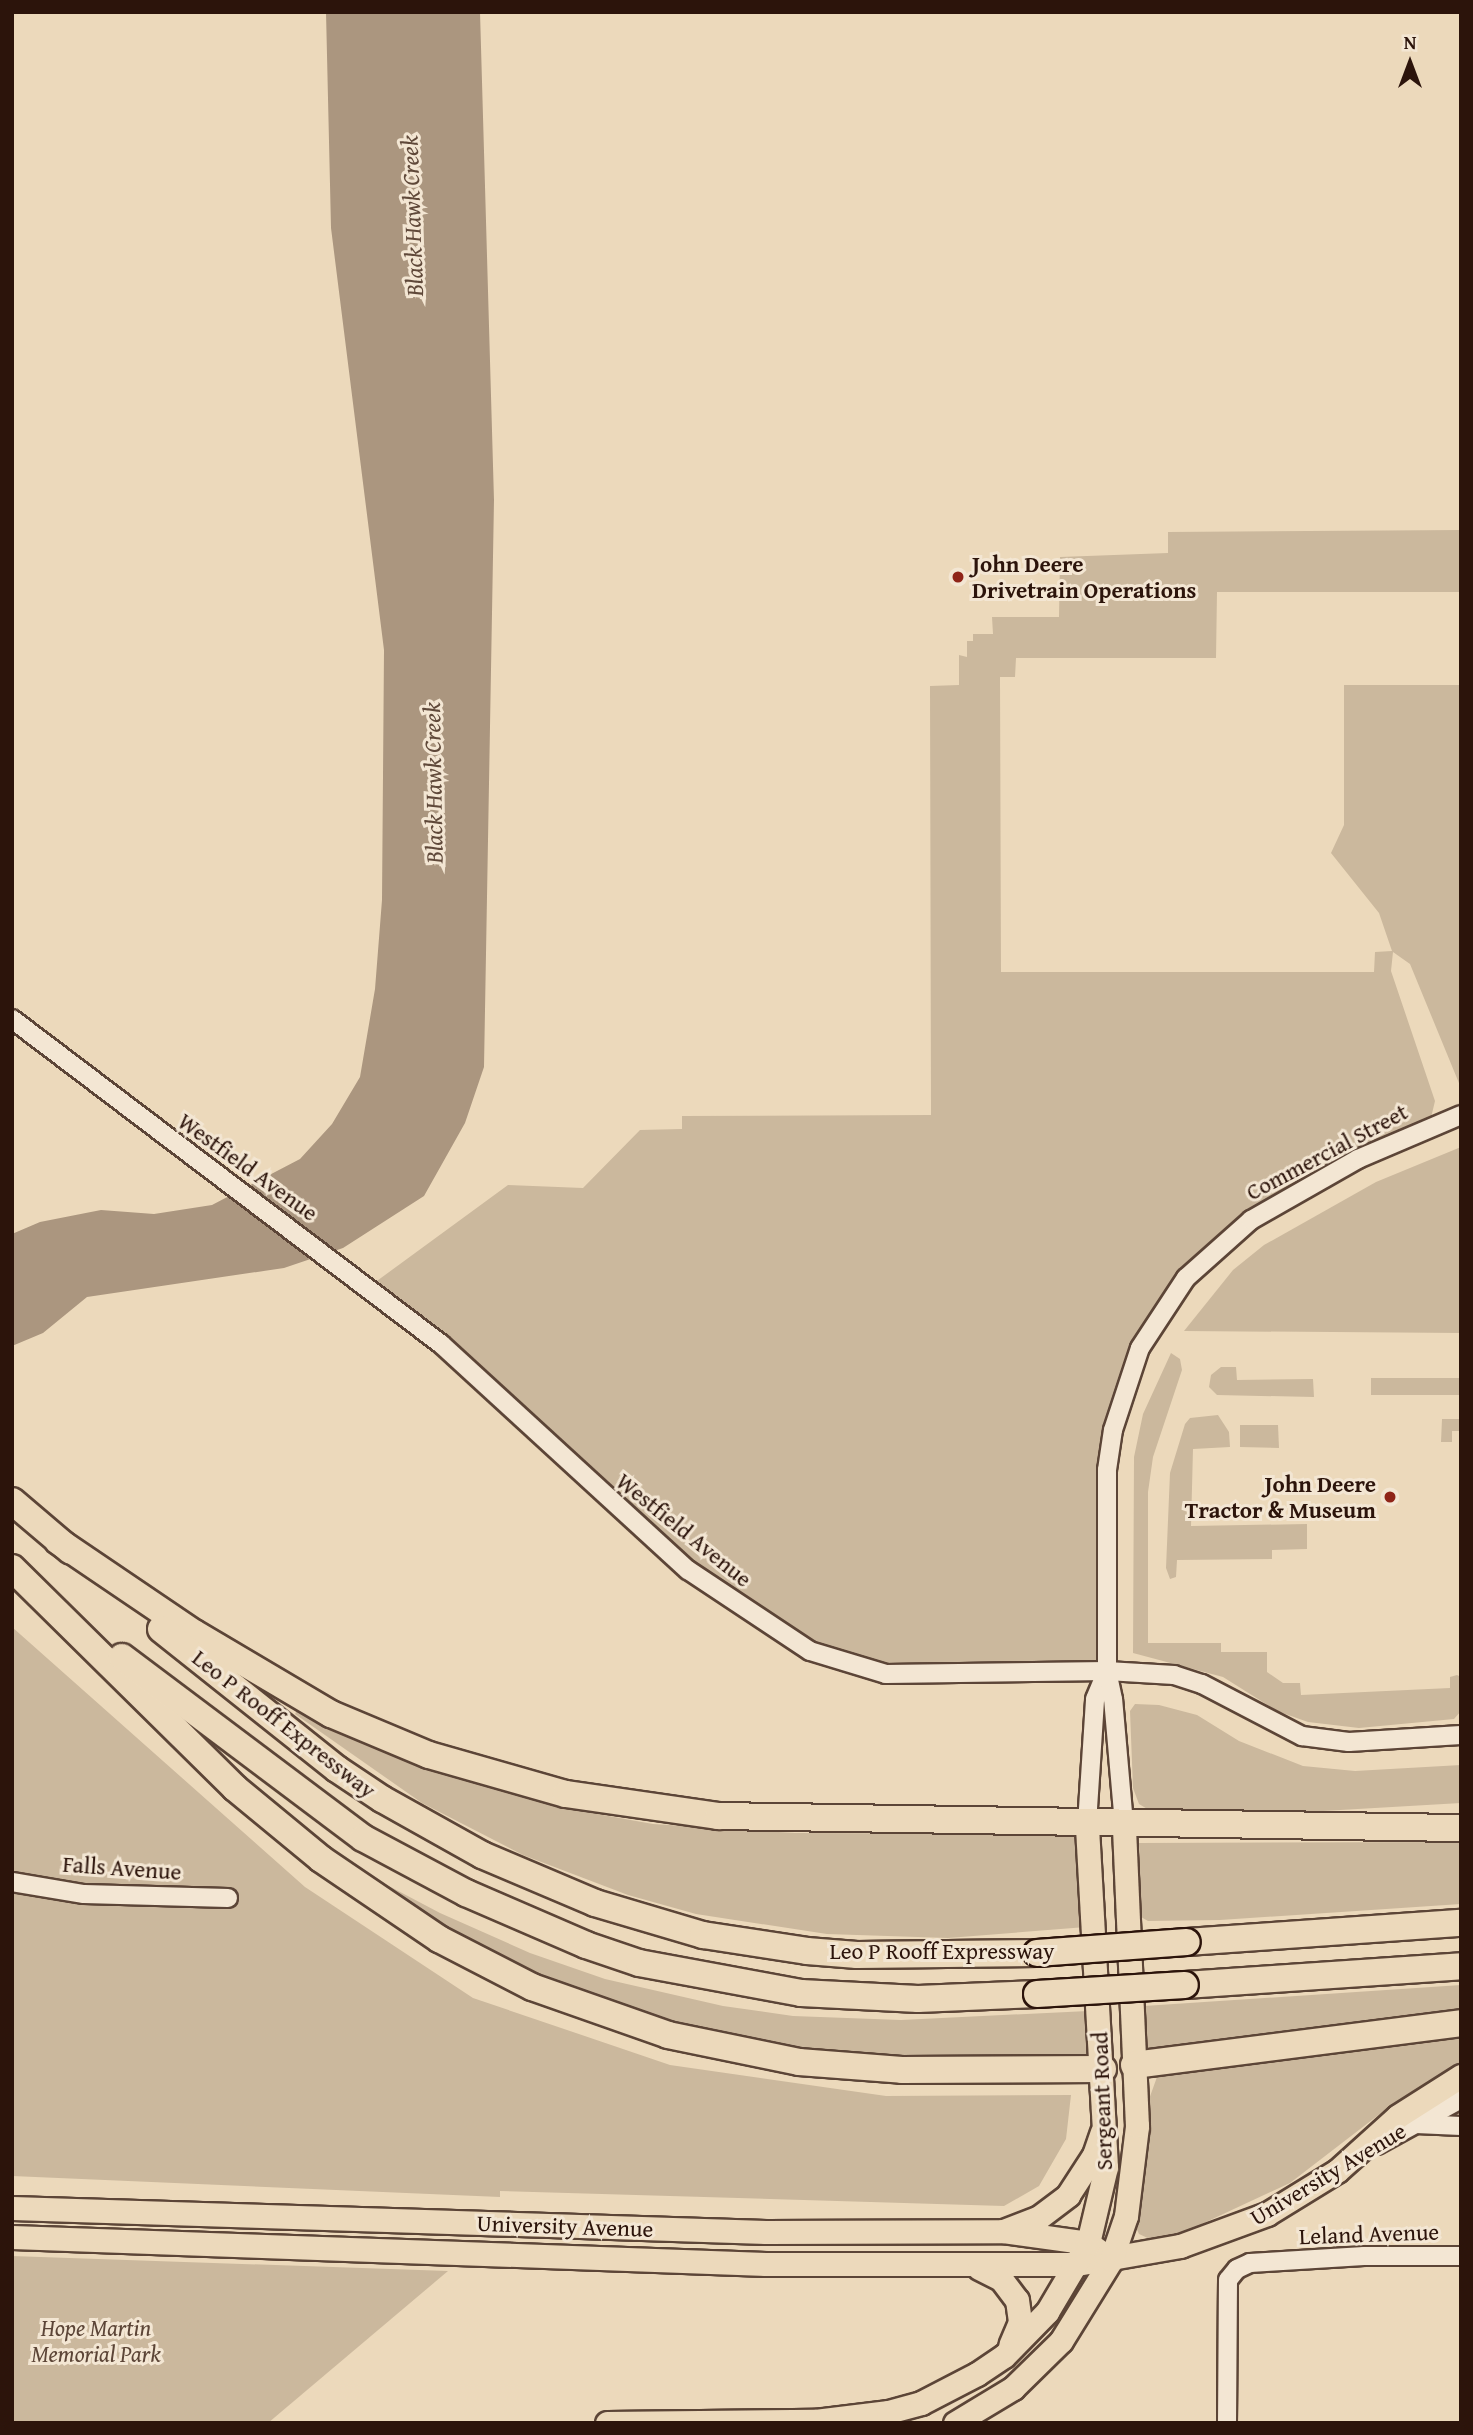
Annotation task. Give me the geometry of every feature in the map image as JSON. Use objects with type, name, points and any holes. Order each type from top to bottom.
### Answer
[{"type":"highway","points":[[12,1502],[58,1541],[162,1620],[280,1686],[385,1738],[476,1771],[566,1794],[718,1816],[1461,1828]]},
{"type":"highway","points":[[12,1566],[128,1672],[235,1788],[388,1908],[483,1963],[582,2008],[700,2043],[799,2062],[902,2070],[1103,2069]]},
{"type":"highway","name":"Leo P Rooff Expressway","points":[[162,1620],[337,1769],[382,1799],[482,1855],[595,1903],[703,1935],[807,1951],[902,1956],[1037,1953],[1461,1923]]},
{"type":"highway","name":"Leo P Rooff Expressway","points":[[128,1672],[363,1838],[487,1903],[586,1945],[639,1963],[801,1993],[919,1999],[1185,1985],[1461,1966]]},
{"type":"highway","points":[[1295,1825],[1461,1812]]},
{"type":"highway","points":[[1134,2065],[1461,2023]]},
{"type":"main road","name":"Sergeant Road","points":[[607,2423],[815,2421],[888,2412],[949,2390],[1004,2356],[1047,2312],[1088,2243],[1103,2192],[1106,2121],[1087,1824]]},
{"type":"main road","name":"Sergeant Road","points":[[955,2423],[1013,2388],[1040,2364],[1084,2309],[1111,2260],[1135,2170],[1134,2065],[1124,1824]]},
{"type":"main road","points":[[1103,2069],[1134,2065]]},
{"type":"main road","points":[[1356,2157],[1398,2116],[1461,2076]]},
{"type":"main road","points":[[1003,2231],[1038,2218],[1068,2195],[1094,2155],[1106,2121]]},
{"type":"main road","name":"University Avenue","points":[[12,2237],[766,2264],[1077,2264],[1180,2246],[1240,2226],[1295,2199],[1356,2157]]},
{"type":"main road","name":"University Avenue","points":[[12,2208],[766,2232],[1003,2231],[1088,2243],[1111,2260]]},
{"type":"main road","points":[[973,2266],[1001,2279],[1017,2300],[1020,2322],[1004,2356]]},
{"type":"street","name":"Westfield Avenue","points":[[12,1019],[193,1158],[370,1286],[441,1343],[688,1570],[810,1651],[886,1674],[1107,1671],[1174,1675],[1202,1684],[1278,1726],[1326,1740],[1461,1735]]},
{"type":"street","name":"Commercial Street","points":[[1107,1671],[1107,1470],[1112,1430],[1140,1348],[1162,1311],[1186,1278],[1251,1220],[1358,1158],[1461,1115]]},
{"type":"street","points":[[1087,1824],[1095,1699],[1107,1671]]},
{"type":"street","points":[[1107,1671],[1114,1699],[1124,1824]]},
{"type":"street","name":"Falls Avenue","points":[[12,1882],[84,1894],[228,1898]]},
{"type":"street","name":"University Avenue","points":[[1356,2157],[1409,2125],[1461,2099]]},
{"type":"street","points":[[1409,2125],[1461,2126]]},
{"type":"street","name":"Leland Avenue","points":[[1227,2423],[1228,2280],[1237,2269],[1250,2263],[1364,2256],[1461,2256]]},
{"type":"green space","points":[[1461,530],[1461,592],[1217,592],[1216,658],[1016,658],[1015,677],[1000,677],[1001,972],[1374,972],[1375,952],[1392,951],[1379,913],[1331,853],[1344,825],[1344,685],[1461,685],[1461,1088],[1410,964],[1393,952],[1391,971],[1435,1101],[1429,1126],[1288,1196],[1162,1311],[1113,1430],[1107,1671],[845,1664],[753,1617],[370,1286],[508,1185],[583,1188],[640,1130],[682,1129],[682,1116],[931,1115],[930,686],[959,685],[959,655],[967,657],[967,641],[973,641],[973,634],[993,634],[992,617],[1059,617],[1060,557],[1168,553],[1168,532]]},
{"type":"green space","points":[[1461,1147],[1461,1333],[1184,1331],[1233,1270],[1264,1245],[1376,1182]]},
{"type":"green space","points":[[1171,1353],[1180,1359],[1182,1370],[1153,1457],[1148,1492],[1148,1643],[1221,1643],[1221,1652],[1267,1652],[1267,1672],[1283,1683],[1300,1683],[1301,1695],[1450,1688],[1450,1677],[1457,1675],[1461,1677],[1461,1711],[1454,1719],[1359,1728],[1308,1722],[1277,1711],[1223,1677],[1133,1653],[1134,1457],[1143,1414]]},
{"type":"green space","points":[[1221,1367],[1236,1367],[1237,1380],[1313,1379],[1314,1397],[1217,1395],[1209,1387],[1211,1375]]},
{"type":"green space","points":[[1371,1378],[1461,1378],[1461,1395],[1371,1395]]},
{"type":"green space","points":[[1218,1415],[1229,1432],[1230,1447],[1193,1449],[1191,1526],[1307,1524],[1307,1549],[1272,1550],[1272,1559],[1177,1560],[1176,1577],[1170,1579],[1166,1568],[1170,1473],[1185,1424],[1190,1418]]},
{"type":"green space","points":[[1442,1419],[1461,1419],[1461,1431],[1452,1431],[1452,1442],[1441,1442]]},
{"type":"green space","points":[[1240,1425],[1278,1425],[1279,1448],[1240,1447]]},
{"type":"green space","points":[[12,1627],[305,1887],[473,1998],[670,2065],[886,2096],[1071,2095],[1066,2139],[1039,2186],[1004,2206],[500,2191],[500,2197],[12,2176]]},
{"type":"green space","points":[[1135,1704],[1159,1705],[1197,1715],[1239,1741],[1303,1766],[1355,1771],[1461,1765],[1461,1803],[1306,1812],[1154,1813],[1139,1804],[1133,1788],[1130,1711]]},
{"type":"green space","points":[[299,1707],[416,1761],[481,1784],[575,1810],[653,1824],[795,1833],[1076,1834],[1080,1836],[1086,1927],[948,1938],[827,1934],[696,1914],[628,1895],[523,1855],[422,1803],[295,1714]]},
{"type":"green space","points":[[1461,1842],[1461,1904],[1220,1920],[1148,1921],[1141,1917],[1139,1843]]},
{"type":"green space","points":[[366,1874],[440,1913],[530,1953],[605,1979],[723,2006],[793,2016],[901,2020],[1088,2011],[1087,2060],[927,2065],[803,2055],[595,2004],[468,1946],[364,1879]]},
{"type":"green space","points":[[1461,1985],[1461,2014],[1146,2054],[1144,2047],[1144,2006]]},
{"type":"green space","points":[[1461,2030],[1461,2066],[1381,2113],[1290,2183],[1191,2229],[1152,2240],[1139,2234],[1134,2223],[1145,2160],[1148,2102],[1157,2077]]},
{"type":"green space","name":"Hope Martin Memorial Park","points":[[12,2256],[448,2271],[268,2423],[12,2423]]},
{"type":"water","name":"Black Hawk Creek","points":[[326,12],[480,12],[494,500],[484,1067],[465,1123],[424,1196],[343,1248],[284,1268],[87,1297],[43,1333],[12,1346],[12,1234],[40,1222],[101,1210],[154,1214],[212,1205],[300,1159],[332,1124],[360,1077],[375,989],[382,900],[384,650],[331,228]]},
{"type":"place","name":"John Deere Drivetrain Operations","points":[[958,577]]},
{"type":"place","name":"John Deere Tractor & Museum","points":[[1390,1497]]}]
